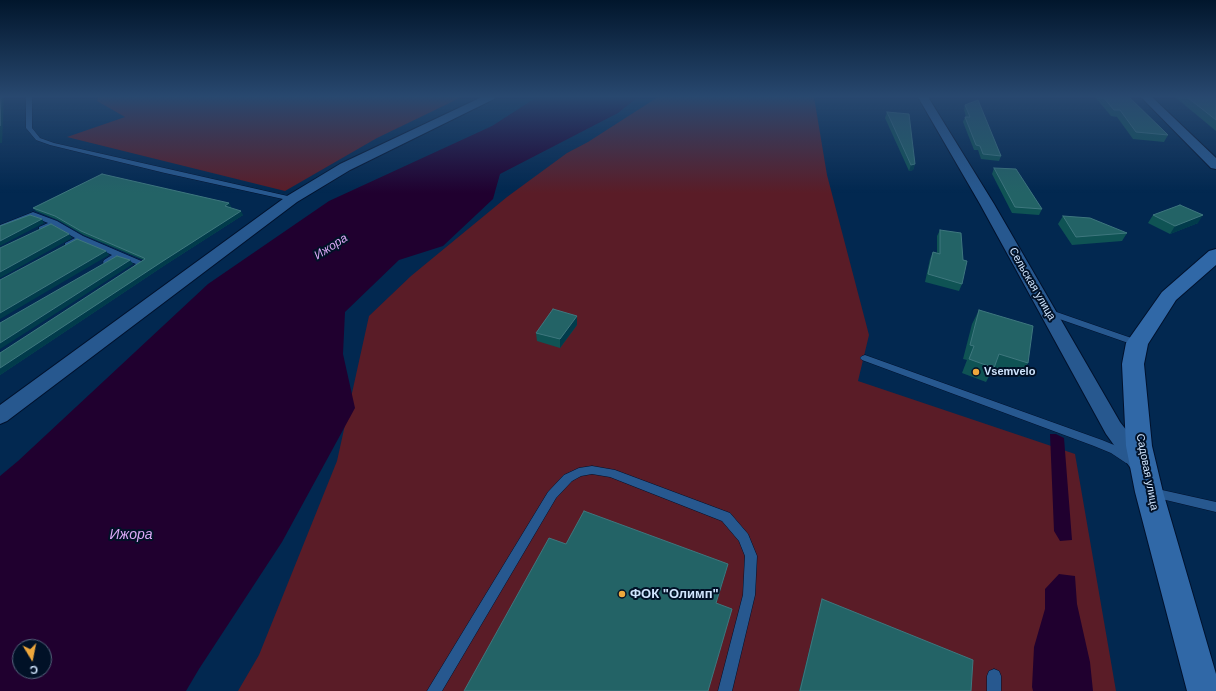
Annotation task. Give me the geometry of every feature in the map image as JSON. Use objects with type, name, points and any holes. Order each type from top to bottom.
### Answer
[{"type":"main road","name":"Садовая улица","points":[[1204,691],[1147,481],[1139,446],[1133,364],[1138,343],[1169,296],[1216,255]]},
{"type":"street","points":[[0,416],[292,200],[345,168],[424,129]]},
{"type":"street","name":"Сельская улица","points":[[943,129],[980,191],[1113,428],[1147,481]]},
{"type":"street","points":[[1179,129],[1216,165]]},
{"type":"lane","points":[[30,129],[38,139],[52,144],[292,200]]},
{"type":"lane","points":[[0,228],[33,214],[54,223],[80,238],[118,255],[142,263],[129,272]]},
{"type":"lane","points":[[34,234],[54,223]]},
{"type":"lane","points":[[60,249],[80,238]]},
{"type":"lane","points":[[99,267],[118,255]]},
{"type":"lane","points":[[1048,312],[1138,343]]},
{"type":"lane","points":[[865,358],[1115,450],[1147,481],[1216,507]]},
{"type":"lane","points":[[434,691],[552,495],[568,478],[579,472],[592,470],[612,473],[726,517],[744,538],[751,556],[749,594],[725,691]]},
{"type":"lane","points":[[994,676],[994,691]]},
{"type":"shaded area","points":[[89,129],[395,129],[377,138],[285,191],[67,137]]},
{"type":"shaded area","points":[[608,129],[819,129],[827,175],[869,335],[858,381],[1075,454],[1116,691],[238,691],[259,655],[337,461],[369,316],[411,276],[507,197],[567,153]]},
{"type":"water","name":"Ижора","points":[[485,129],[587,129],[500,174],[493,199],[443,246],[399,260],[345,312],[343,354],[355,408],[282,542],[186,691],[0,691],[0,476],[208,284],[329,201]]},
{"type":"water","points":[[1050,434],[1056,434],[1064,438],[1072,540],[1060,541],[1054,531]]},
{"type":"water","points":[[1059,574],[1075,576],[1077,604],[1090,662],[1093,691],[1033,691],[1034,647],[1045,609],[1045,589]]},
{"type":"building","points":[[895,129],[911,129],[915,164],[911,165]]},
{"type":"building","points":[[970,129],[990,129],[1001,156],[983,154],[980,146],[976,145]]},
{"type":"building","points":[[1134,129],[1162,129],[1168,135],[1136,132]]},
{"type":"building","points":[[994,168],[1016,169],[1042,209],[1015,207]]},
{"type":"building","points":[[102,174],[229,203],[225,206],[241,211],[0,368],[0,353],[145,259],[81,231],[55,216],[33,208]]},
{"type":"building","points":[[1180,205],[1203,215],[1175,226],[1153,215]]},
{"type":"building","points":[[30,215],[42,219],[0,241],[0,226]]},
{"type":"building","points":[[1063,216],[1090,218],[1127,233],[1076,237]]},
{"type":"building","points":[[51,224],[69,234],[0,272],[0,248]]},
{"type":"building","points":[[940,230],[961,233],[963,260],[967,261],[962,284],[928,274],[933,252],[940,254]]},
{"type":"building","points":[[77,239],[106,251],[0,313],[0,280]]},
{"type":"building","points":[[117,256],[130,260],[0,343],[0,323]]},
{"type":"building","points":[[553,309],[577,316],[560,339],[536,333]]},
{"type":"building","points":[[979,310],[1033,326],[1028,363],[999,354],[994,368],[969,359],[974,346],[970,345]]},
{"type":"building","name":"ФОК \"Олимп\"","points":[[584,511],[728,564],[716,603],[732,609],[708,691],[464,691],[549,538],[566,544]]},
{"type":"building","points":[[822,599],[973,660],[971,691],[800,691]]},
{"type":"place","name":"Vsemvelo","points":[[976,372]]},
{"type":"place","name":"ФОК \"Олимп\"","points":[[622,594]]}]
